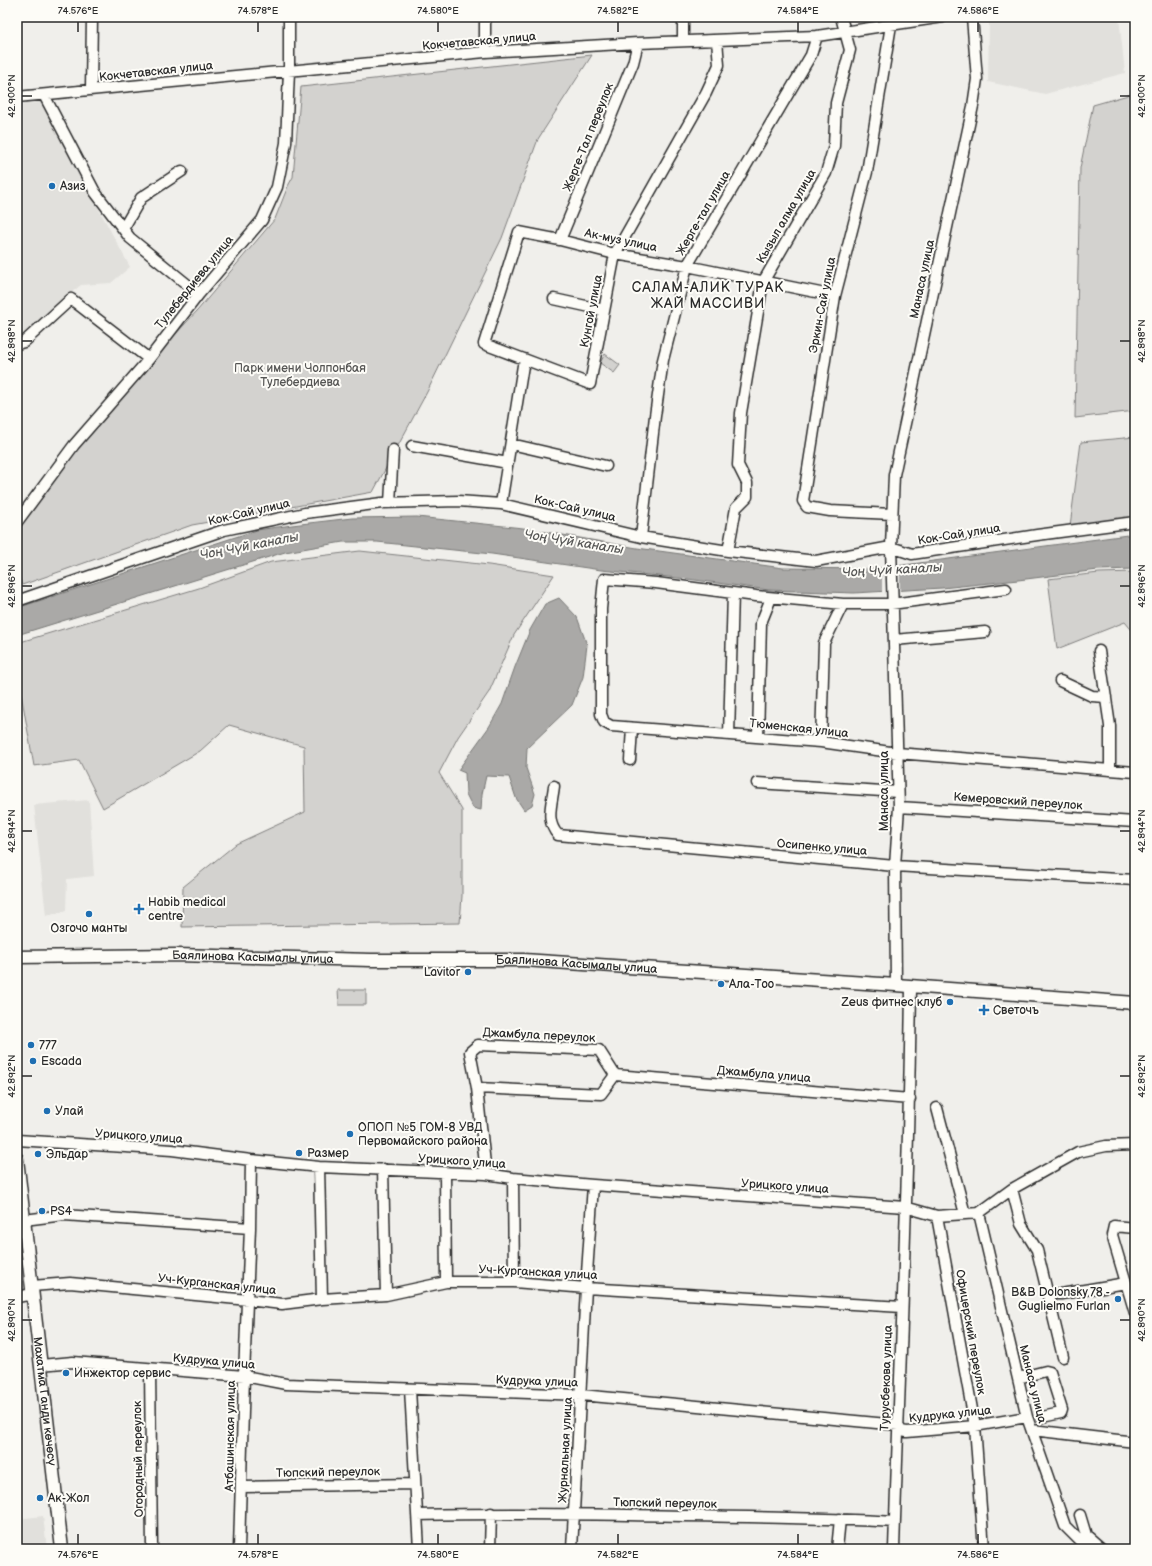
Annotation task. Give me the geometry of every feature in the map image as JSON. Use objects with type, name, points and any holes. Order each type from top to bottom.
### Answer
[{"type":"main road","name":"Баялинова Касымалы улица","points":[[17,958],[177,955],[371,960],[524,960],[911,986],[1135,1003]]},
{"type":"main road","name":"Махатма Ганди көчөсү","points":[[17,1159],[62,1549]]},
{"type":"street","points":[[91,90],[92,17]]},
{"type":"street","name":"Тулебердиева улица","points":[[17,522],[74,446],[149,359],[199,294],[262,220],[277,186],[286,143],[289,71],[289,17]]},
{"type":"street","points":[[485,17],[485,52]]},
{"type":"street","points":[[683,17],[683,41]]},
{"type":"street","name":"Кызыл алма улица","points":[[728,551],[736,508],[746,497],[747,483],[738,465],[741,413],[763,282],[826,173],[834,146],[836,103],[850,50],[841,17]]},
{"type":"street","name":"Кокчетавская улица","points":[[17,97],[485,52],[638,43],[817,36],[891,25],[902,20],[943,17]]},
{"type":"street","name":"Манаса улица","points":[[896,985],[895,866],[899,807],[894,640],[891,600],[891,547],[894,475],[973,106],[977,79],[972,17]]},
{"type":"street","name":"Эркин-Сай улица","points":[[891,25],[868,172],[834,296],[803,501],[807,507],[830,511],[892,514]]},
{"type":"street","name":"Жерге-тал улица","points":[[641,537],[663,360],[687,266],[811,55],[817,36]]},
{"type":"street","name":"Кунгой улица","points":[[519,232],[484,344],[590,384],[615,254],[716,73],[719,65],[717,40]]},
{"type":"street","name":"Жерге-Тал переулок","points":[[560,240],[633,63],[638,43]]},
{"type":"street","points":[[44,94],[95,192],[123,229],[130,238],[199,294]]},
{"type":"street","points":[[123,229],[142,198],[182,172]]},
{"type":"street","name":"Ак-муз улица","points":[[519,232],[560,240],[615,254],[687,266],[834,296]]},
{"type":"street","points":[[17,344],[24,342],[71,299],[149,359]]},
{"type":"street","points":[[554,299],[604,310]]},
{"type":"street","points":[[501,504],[524,359]]},
{"type":"street","points":[[511,444],[606,466]]},
{"type":"street","points":[[412,446],[508,462]]},
{"type":"street","points":[[390,502],[393,450]]},
{"type":"street","name":"Кок-Сай улица","points":[[17,601],[224,530],[305,513],[390,502],[458,501],[501,504],[641,537],[728,551],[816,560],[891,547],[912,554],[1135,522]]},
{"type":"street","name":"Тюменская улица","points":[[733,593],[656,583],[604,579],[601,610],[601,714],[604,722],[611,726],[821,742],[897,753],[1135,772]]},
{"type":"street","points":[[729,735],[733,593],[843,604],[1006,589]]},
{"type":"street","points":[[758,737],[761,623],[771,598]]},
{"type":"street","points":[[821,742],[824,643],[843,604]]},
{"type":"street","points":[[894,640],[985,632]]},
{"type":"street","points":[[1099,652],[1110,726],[1110,770]]},
{"type":"street","points":[[1060,681],[1092,696],[1106,697]]},
{"type":"street","points":[[630,760],[632,728]]},
{"type":"street","points":[[758,783],[898,792]]},
{"type":"street","name":"Осипенко улица","points":[[554,786],[550,820],[552,829],[558,835],[895,866],[1135,880]]},
{"type":"street","name":"Кемеровский переулок","points":[[899,807],[1135,822]]},
{"type":"street","points":[[911,986],[910,1099],[905,1208],[937,1216],[979,1213],[1012,1189],[1078,1152],[1106,1146],[1135,1146]]},
{"type":"street","name":"Джамбула переулок","points":[[477,1088],[470,1052],[478,1045],[599,1050],[615,1074]]},
{"type":"street","points":[[486,1174],[477,1088],[601,1094],[615,1074]]},
{"type":"street","name":"Джамбула улица","points":[[615,1074],[910,1099]]},
{"type":"street","points":[[937,1108],[966,1214]]},
{"type":"street","name":"Урицкого улица","points":[[17,1140],[172,1150],[319,1167],[383,1168],[445,1173],[486,1174],[513,1178],[593,1185],[905,1208]]},
{"type":"street","name":"Атбашинская улица","points":[[239,1549],[244,1376],[248,1300],[251,1160]]},
{"type":"street","points":[[319,1167],[322,1298]]},
{"type":"street","points":[[383,1168],[386,1295]]},
{"type":"street","points":[[445,1173],[446,1282]]},
{"type":"street","points":[[513,1178],[514,1282]]},
{"type":"street","name":"Журнальная улица","points":[[572,1549],[593,1185]]},
{"type":"street","points":[[1012,1189],[1021,1224],[1037,1250],[1063,1357]]},
{"type":"street","name":"Турусбекова улица","points":[[894,1549],[905,1208]]},
{"type":"street","name":"Манаса улица","points":[[979,1213],[1027,1417],[1065,1526],[1088,1549]]},
{"type":"street","points":[[24,1220],[64,1215],[250,1228]]},
{"type":"street","name":"Офицерский переулок","points":[[937,1216],[974,1426],[984,1549]]},
{"type":"street","points":[[1135,1228],[1114,1226],[1112,1235],[1135,1313]]},
{"type":"street","name":"Уч-Курганская улица","points":[[17,1297],[32,1290],[70,1283],[282,1304],[322,1298],[386,1295],[446,1282],[514,1282],[586,1288],[902,1307]]},
{"type":"street","points":[[1048,1293],[1061,1294],[1126,1283]]},
{"type":"street","name":"Кудрука улица","points":[[41,1365],[73,1362],[244,1376],[286,1384],[581,1395],[898,1425],[902,1431],[907,1432],[974,1426],[1027,1417]]},
{"type":"street","name":"Огородный переулок","points":[[150,1369],[152,1549]]},
{"type":"street","points":[[1018,1378],[1046,1371],[1050,1372],[1062,1410],[1061,1413],[1042,1417]]},
{"type":"street","points":[[410,1389],[419,1549]]},
{"type":"street","points":[[1032,1430],[1135,1442]]},
{"type":"street","name":"Тюпский переулок","points":[[241,1487],[415,1484]]},
{"type":"street","points":[[490,1549],[491,1513]]},
{"type":"street","name":"Тюпский переулок","points":[[417,1515],[491,1513],[574,1514],[840,1519],[895,1522]]},
{"type":"street","points":[[1080,1515],[1086,1535],[1102,1549]]},
{"type":"street","points":[[837,1549],[840,1519]]},
{"type":"shaded area","points":[[997,17],[1119,17],[1125,73],[1045,94],[988,82],[989,21]]},
{"type":"shaded area","name":"Азиз","points":[[41,102],[130,267],[111,283],[81,285],[47,312],[23,339],[17,340],[17,105]]},
{"type":"shaded area","points":[[89,800],[94,876],[67,879],[66,911],[46,916],[34,805]]},
{"type":"shaded area","points":[[43,1516],[47,1549],[17,1549],[17,1519]]},
{"type":"green space","name":"Парк имени Чолпонбая Тулебердиева","points":[[592,55],[538,139],[502,238],[427,392],[373,492],[192,525],[22,585],[17,569],[17,526],[69,456],[147,365],[197,311],[275,219],[293,177],[301,87]]},
{"type":"green space","points":[[1135,93],[1135,411],[1075,418],[1080,168],[1093,105]]},
{"type":"green space","points":[[605,354],[620,365],[614,373],[600,363]]},
{"type":"green space","points":[[1135,437],[1135,517],[1070,526],[1081,442]]},
{"type":"green space","points":[[360,551],[489,565],[554,575],[514,635],[489,692],[458,737],[439,773],[462,810],[462,896],[460,923],[182,927],[183,887],[236,844],[305,812],[304,746],[229,725],[200,751],[103,808],[79,760],[34,766],[17,671],[17,643],[199,588],[271,562]]},
{"type":"green space","points":[[1135,572],[1135,634],[1125,622],[1057,649],[1048,579],[1099,573]]},
{"type":"green space","points":[[338,990],[366,990],[366,1005],[339,1005]]},
{"type":"water","name":"Чоң Чүй каналы","points":[[417,517],[523,528],[637,548],[783,568],[874,569],[1135,534],[1135,569],[1098,570],[942,588],[854,593],[769,590],[688,579],[601,570],[492,554],[377,542],[343,542],[285,552],[17,635],[17,608],[257,530],[352,518]]},
{"type":"water","points":[[559,598],[577,617],[587,645],[583,677],[572,705],[527,748],[526,768],[535,794],[532,805],[524,810],[516,798],[509,777],[486,776],[482,794],[481,810],[473,808],[466,794],[465,773],[458,770],[489,727],[502,704],[530,630],[545,604]]},
{"type":"pier","points":[[900,564],[900,592],[882,593],[882,566]]},
{"type":"place","name":"Азиз","points":[[52,186]]},
{"type":"place","name":"Habib medical centre","points":[[139,909]]},
{"type":"place","name":"Озгочо манты","points":[[89,914]]},
{"type":"place","name":"Lavitor","points":[[468,972]]},
{"type":"place","name":"Ала-Тоо","points":[[721,984]]},
{"type":"place","name":"Zeus фитнес клуб","points":[[950,1002]]},
{"type":"place","name":"Светочъ","points":[[984,1010]]},
{"type":"place","name":"777","points":[[31,1045]]},
{"type":"place","name":"Escada","points":[[33,1061]]},
{"type":"place","name":"Улай","points":[[47,1111]]},
{"type":"place","name":"ОПОП №5 ГОМ-8 УВД Первомайского района","points":[[350,1134]]},
{"type":"place","name":"Размер","points":[[299,1153]]},
{"type":"place","name":"Эльдар","points":[[38,1154]]},
{"type":"place","name":"PS4","points":[[42,1211]]},
{"type":"place","name":"B&B Dolonsky 78 - Guglielmo Furlan","points":[[1118,1299]]},
{"type":"place","name":"Инжектор сервис","points":[[66,1373]]},
{"type":"place","name":"Ак-Жол","points":[[40,1498]]},
{"type":"district","name":"САЛАМ-АЛИК ТУРАК ЖАЙ МАССИВИ","points":[[708,296]]}]
